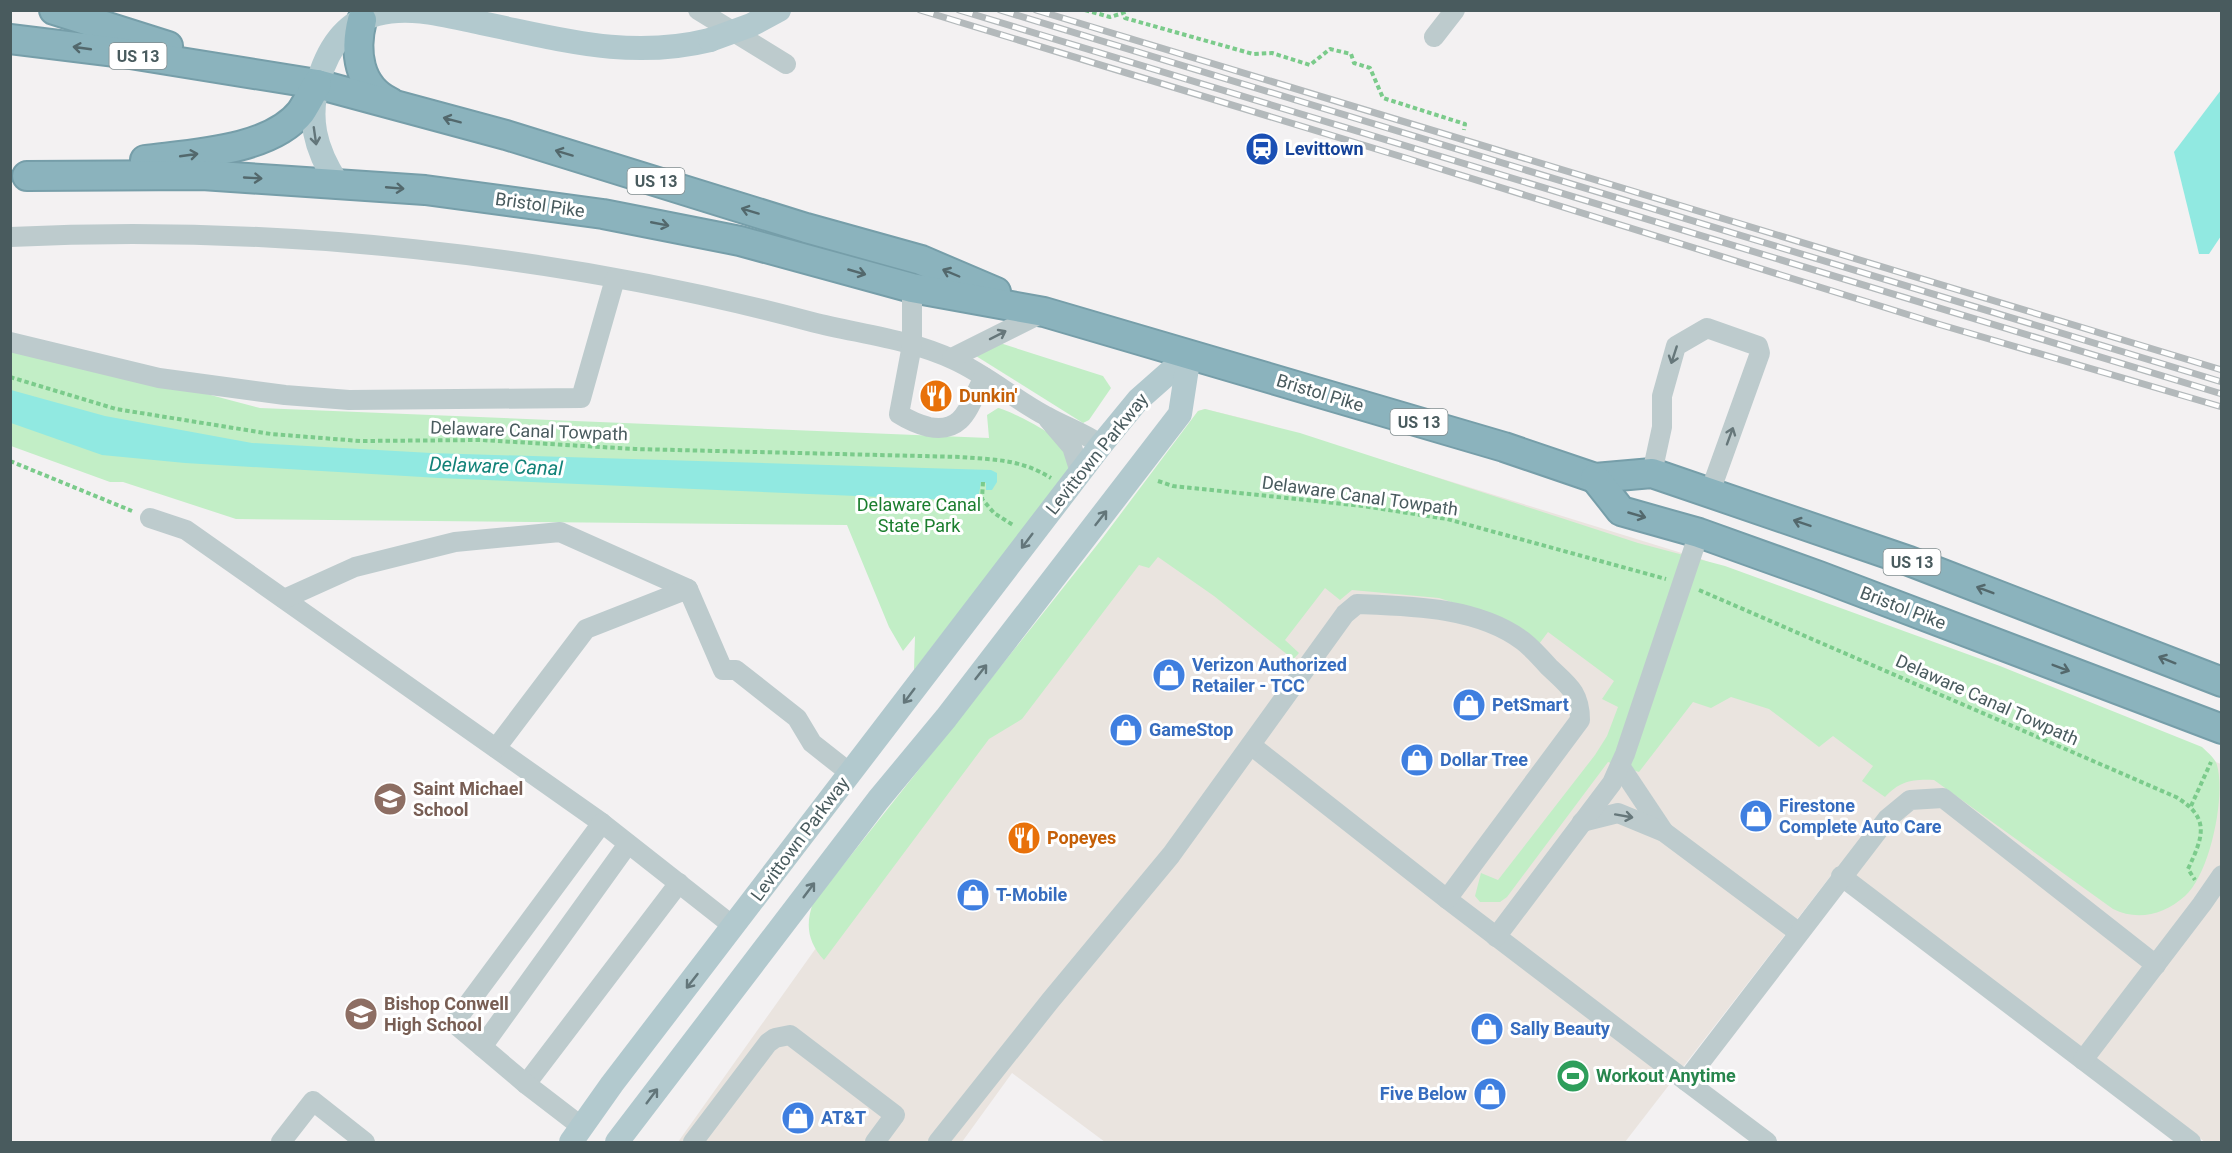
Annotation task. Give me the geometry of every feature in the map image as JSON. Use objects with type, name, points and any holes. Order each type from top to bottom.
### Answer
[{"type":"highway","points":[[54,10],[264,75]]},
{"type":"highway","points":[[362,20],[357,41],[362,70],[381,98],[398,106]]},
{"type":"highway","name":"US 13","points":[[10,39],[317,84]]},
{"type":"highway","points":[[19,177],[208,152],[248,143],[290,122],[301,112],[317,84]]},
{"type":"highway","name":"Bristol Pike","points":[[317,84],[506,135],[806,228],[921,260],[1044,312]]},
{"type":"highway","name":"Bristol Pike","points":[[19,177],[202,175],[337,183],[514,201],[667,225],[801,256],[912,288],[1044,312],[1504,447],[1595,478],[1652,473],[1909,561],[2222,682]]},
{"type":"highway","name":"Bristol Pike","points":[[1595,478],[1621,511],[1699,533],[2222,729]]},
{"type":"main road","points":[[337,183],[318,151],[315,137],[317,84],[328,52],[348,29],[362,20],[391,12],[427,11],[611,47],[648,50],[710,40],[751,25],[779,10]]},
{"type":"main road","name":"Levittown Parkway","points":[[577,1135],[1101,445],[1137,400],[1189,355]]},
{"type":"main road","name":"Levittown Parkway","points":[[616,1143],[878,800],[946,718],[1180,414],[1189,355]]},
{"type":"street","points":[[698,10],[786,64]]},
{"type":"street","points":[[1434,37],[1455,10]]},
{"type":"street","points":[[10,237],[157,235],[323,241],[478,258],[615,279],[721,299],[912,345],[952,358],[1047,417],[1083,432],[1101,445]]},
{"type":"street","points":[[10,342],[159,378],[285,395],[349,400],[581,399],[615,279]]},
{"type":"street","points":[[912,288],[912,345],[899,414],[912,423],[945,430],[959,423],[984,376]]},
{"type":"street","points":[[952,358],[1044,312]]},
{"type":"street","points":[[1652,473],[1662,427],[1662,396],[1676,346],[1707,328],[1758,346],[1760,353],[1710,492]]},
{"type":"street","points":[[1047,417],[1072,447],[1080,472]]},
{"type":"street","points":[[150,518],[186,530],[602,823],[734,926]]},
{"type":"street","points":[[284,599],[355,567],[455,542],[560,532],[688,589],[723,670],[736,670],[797,718],[812,743],[850,773]]},
{"type":"street","points":[[1496,937],[1612,783],[1620,766],[1699,533]]},
{"type":"street","points":[[496,748],[586,629],[688,589]]},
{"type":"street","points":[[938,1143],[1045,1007],[1164,864],[1252,746],[1345,614],[1358,604],[1414,606],[1470,617],[1499,627],[1522,641],[1572,688],[1580,703],[1580,720],[1447,899]]},
{"type":"street","points":[[1252,746],[1496,937],[1767,1143]]},
{"type":"street","points":[[1620,766],[1664,832]]},
{"type":"street","points":[[1686,1081],[1841,876],[1887,819],[1910,800],[1943,798],[2156,964]]},
{"type":"street","points":[[1582,822],[1618,813],[1633,817],[1664,832],[1798,932]]},
{"type":"street","points":[[577,1135],[526,1084],[453,1023],[602,823]]},
{"type":"street","points":[[482,1047],[628,844]]},
{"type":"street","points":[[2083,1060],[2222,875]]},
{"type":"street","points":[[1841,876],[2191,1143]]},
{"type":"street","points":[[526,1084],[679,883]]},
{"type":"street","points":[[693,1143],[768,1043],[775,1038],[790,1035],[895,1115],[875,1143]]},
{"type":"street","points":[[281,1143],[313,1101],[364,1143]]},
{"type":"path","points":[[1085,10],[1110,17],[1123,12],[1125,18],[1253,54],[1272,53],[1310,65],[1330,49],[1351,54],[1354,63],[1370,68],[1383,98],[1465,124],[1464,130]]},
{"type":"path","name":"Delaware Canal Towpath","points":[[10,377],[116,409],[271,434],[360,441],[481,441],[635,449],[961,457],[1008,460],[1030,466],[1050,478]]},
{"type":"path","points":[[10,461],[150,518]]},
{"type":"path","name":"Delaware Canal Towpath","points":[[1158,481],[1173,486],[1363,506],[1447,519],[1660,577]]},
{"type":"path","points":[[983,482],[982,499],[994,513],[1013,525]]},
{"type":"path","name":"Delaware Canal Towpath","points":[[1698,589],[2166,792],[2191,806]]},
{"type":"path","points":[[2194,879],[2188,869],[2199,846],[2202,829],[2196,811],[2191,806],[2211,762]]},
{"type":"shaded area","points":[[1205,409],[1262,423],[1701,559],[2221,764],[2221,1142],[2205,1142],[1836,869],[1625,1142],[1105,1142],[1012,1073],[962,1142],[678,1142],[1198,411]]},
{"type":"green space","name":"Delaware Canal State Park","points":[[10,342],[260,408],[989,438],[987,415],[998,408],[1013,413],[1060,441],[1069,458],[1069,468],[914,670],[915,636],[903,651],[889,627],[847,525],[236,519],[123,482],[110,482],[11,446]]},
{"type":"green space","points":[[1000,343],[1103,376],[1111,388],[1089,420],[1083,423],[976,356]]},
{"type":"green space","points":[[1205,409],[1300,433],[1638,543],[1725,566],[2000,666],[2202,747],[2217,765],[2219,795],[2214,834],[2202,871],[2185,896],[2168,908],[2141,915],[2122,913],[2113,909],[1934,780],[1919,780],[1901,784],[1885,797],[1862,781],[1873,766],[1833,736],[1819,747],[1769,709],[1731,697],[1711,708],[1693,702],[1639,772],[1608,762],[1507,897],[1500,902],[1480,902],[1475,896],[1481,873],[1498,880],[1595,755],[1607,736],[1618,707],[1602,699],[1614,681],[1548,632],[1539,644],[1485,613],[1439,598],[1352,590],[1340,600],[1325,588],[1285,640],[1299,653],[1281,673],[1279,668],[1289,656],[1214,596],[1158,557],[1149,568],[1139,565],[1022,719],[989,739],[824,960],[811,940],[809,919],[813,903],[1101,540],[1198,411]]},
{"type":"water","points":[[2221,90],[2221,236],[2209,254],[2199,254],[2174,152]]},
{"type":"water","name":"Delaware Canal","points":[[11,390],[105,416],[252,443],[431,453],[991,470],[997,473],[997,482],[992,490],[986,490],[986,483],[981,482],[979,494],[974,501],[439,478],[185,463],[102,455],[11,423]]},
{"type":"railway","points":[[920,10],[1938,324],[2222,407]]},
{"type":"railway","points":[[959,10],[2222,394]]},
{"type":"railway","points":[[1000,10],[2222,382]]},
{"type":"railway","points":[[1036,10],[2222,370]]},
{"type":"place","name":"Levittown","points":[[1262,149]]},
{"type":"place","name":"Dunkin'","points":[[936,396]]},
{"type":"place","name":"Verizon Authorized Retailer - TCC","points":[[1169,675]]},
{"type":"place","name":"PetSmart","points":[[1469,705]]},
{"type":"place","name":"GameStop","points":[[1126,730]]},
{"type":"place","name":"Dollar Tree","points":[[1417,760]]},
{"type":"place","name":"Saint Michael School","points":[[390,799]]},
{"type":"place","name":"Firestone Complete Auto Care","points":[[1756,816]]},
{"type":"place","name":"Popeyes","points":[[1024,838]]},
{"type":"place","name":"T-Mobile","points":[[973,895]]},
{"type":"place","name":"Bishop Conwell High School","points":[[361,1014]]},
{"type":"place","name":"Sally Beauty","points":[[1487,1029]]},
{"type":"place","name":"Workout Anytime","points":[[1573,1076]]},
{"type":"place","name":"Five Below","points":[[1490,1094]]},
{"type":"place","name":"AT&T","points":[[798,1118]]}]
